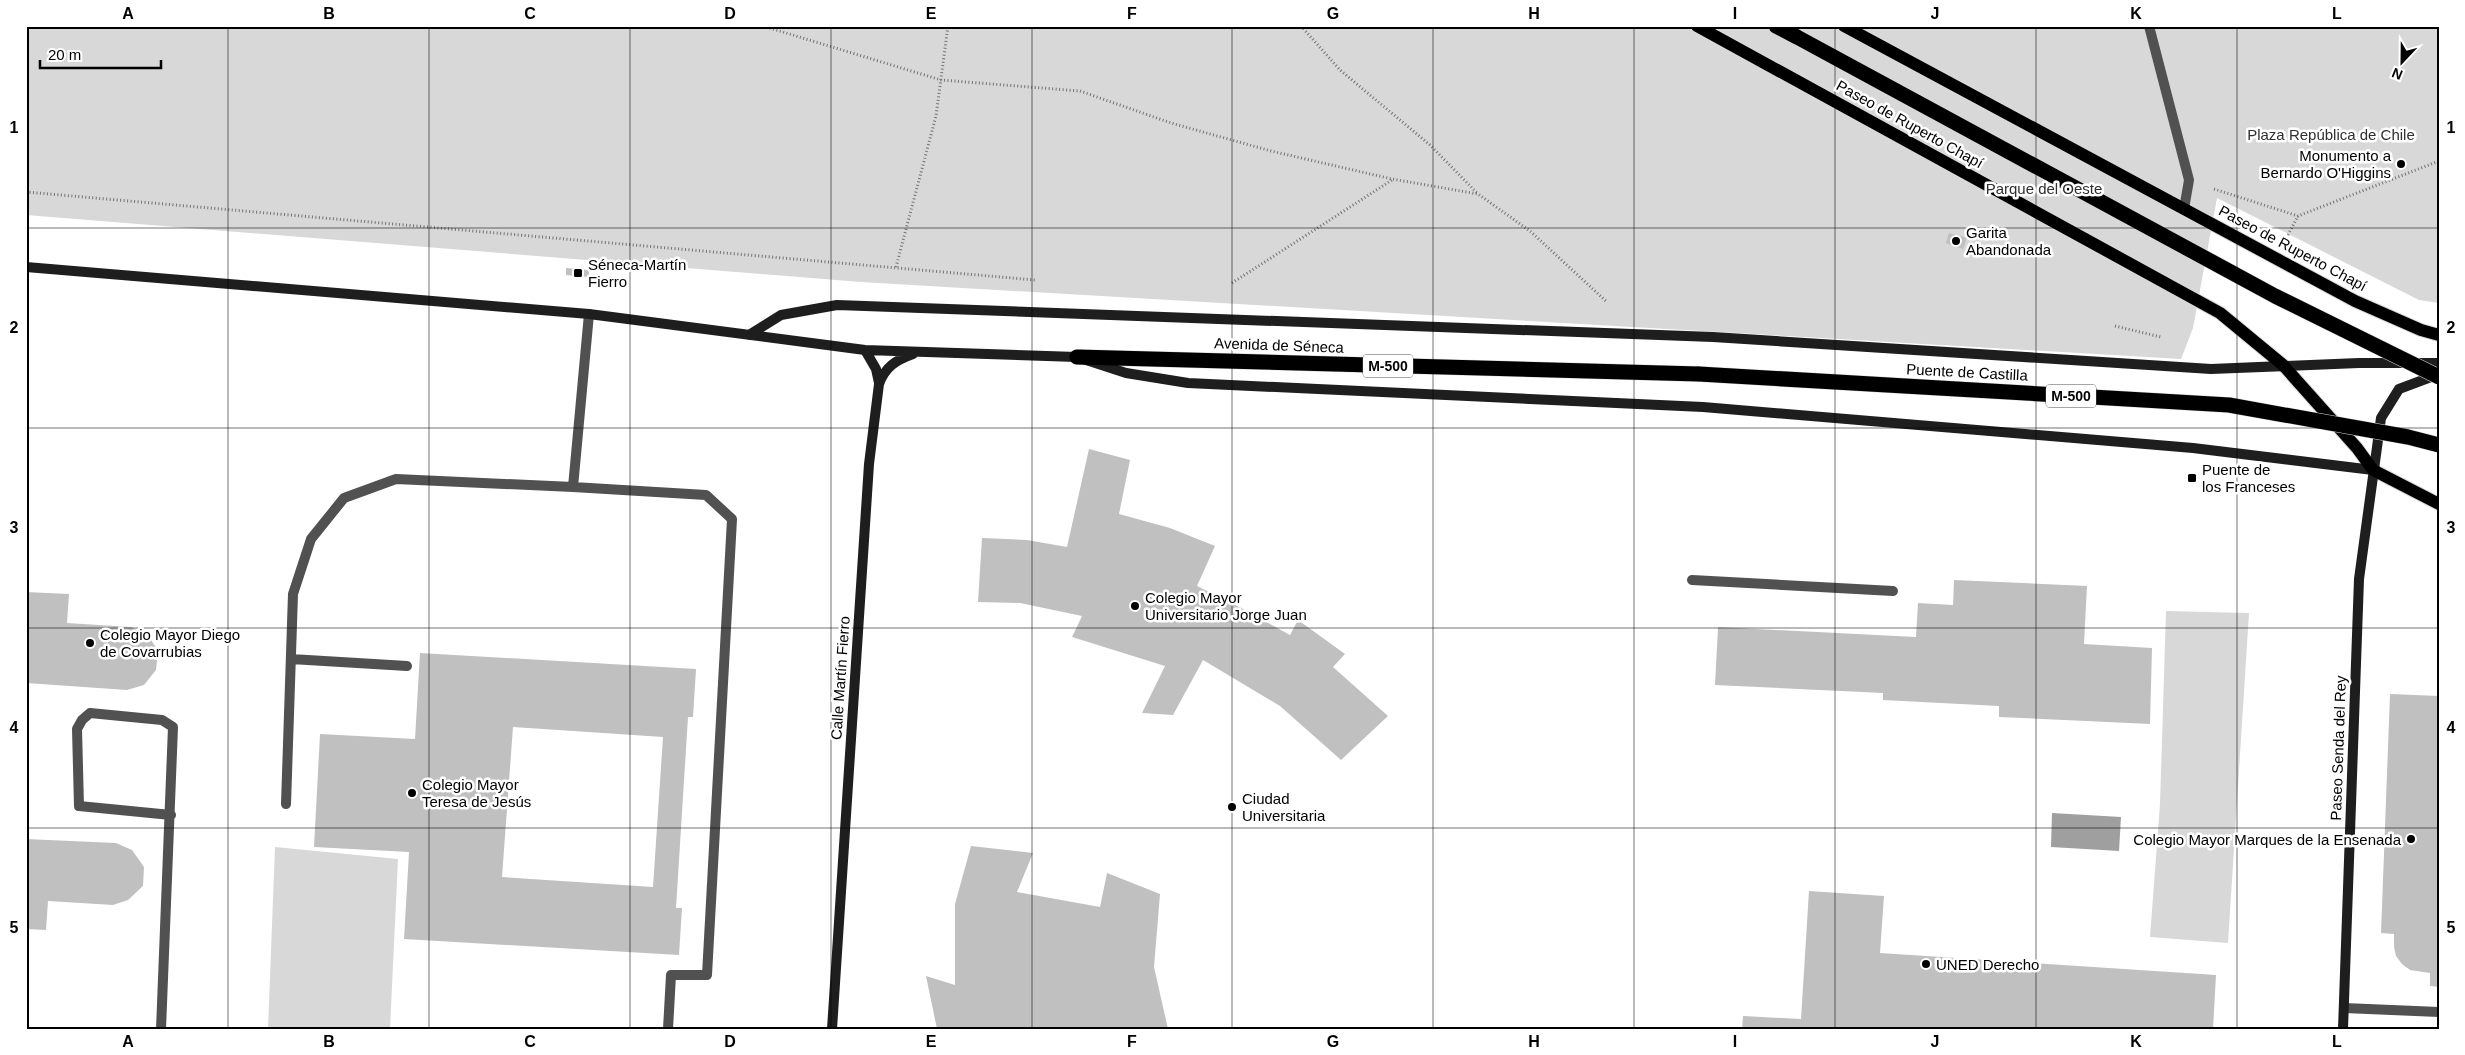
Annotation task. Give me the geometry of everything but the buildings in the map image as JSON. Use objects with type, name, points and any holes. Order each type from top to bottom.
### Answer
[{"type":"highway","points":[[1776,26],[2275,296],[2439,375]]},
{"type":"highway","name":"Avenida de Séneca","points":[[1077,357],[1699,374]]},
{"type":"highway","name":"Puente de Castilla","points":[[1699,374],[2229,405],[2408,437],[2439,445]]},
{"type":"main road","name":"Paseo de Ruperto Chapí","points":[[1697,26],[2220,313],[2283,365],[2340,428],[2373,470]]},
{"type":"main road","name":"Paseo de Ruperto Chapí","points":[[1844,26],[2355,301],[2421,330],[2439,335]]},
{"type":"main road","name":"Avenida de Séneca","points":[[26,268],[589,314],[865,350],[1077,357]]},
{"type":"main road","points":[[749,335],[781,315],[837,305],[1713,337],[2211,369],[2283,365],[2439,363]]},
{"type":"main road","points":[[865,350],[874,364],[879,384]]},
{"type":"main road","name":"Calle Martín Fierro","points":[[832,1029],[869,464],[879,384],[883,373],[894,362],[919,352]]},
{"type":"main road","points":[[1077,357],[1126,373],[1188,384],[1703,407],[2193,448],[2373,470],[2439,504]]},
{"type":"main road","name":"Paseo Senda del Rey","points":[[2343,1029],[2359,579],[2373,470],[2382,418],[2399,389],[2439,375]]},
{"type":"street","points":[[2149,26],[2189,180],[2184,209]]},
{"type":"street","points":[[573,487],[589,314]]},
{"type":"street","points":[[286,804],[293,594],[311,539],[344,498],[396,479],[706,495],[732,519],[707,975],[672,975],[668,1029]]},
{"type":"street","points":[[1692,580],[1893,591]]},
{"type":"street","points":[[291,659],[407,666]]},
{"type":"street","points":[[161,1029],[170,815],[173,727],[162,720],[90,713],[82,720],[77,729],[79,806],[170,815]]},
{"type":"street","points":[[2344,1008],[2439,1012]]},
{"type":"path","points":[[763,26],[941,80],[1080,91],[1171,123],[1271,151],[1392,180],[1478,194]]},
{"type":"path","points":[[896,267],[936,116],[948,26]]},
{"type":"path","points":[[1301,26],[1340,70],[1430,145],[1478,194],[1530,231],[1607,302]]},
{"type":"path","points":[[2189,180],[2298,216],[2439,161]]},
{"type":"path","points":[[1232,283],[1392,180]]},
{"type":"path","points":[[26,192],[1035,280]]},
{"type":"path","points":[[2287,238],[2298,216]]},
{"type":"green space","name":"Parque del Oeste","points":[[26,26],[2439,26],[2439,303],[2419,300],[2217,198],[2193,328],[2181,359],[861,282],[26,215]]},
{"type":"green space","points":[[2166,611],[2249,613],[2228,943],[2150,937],[2160,804]]},
{"type":"green space","points":[[275,847],[398,859],[390,1029],[268,1029]]},
{"type":"shaded area","points":[[2052,813],[2121,817],[2119,851],[2051,847]]},
{"type":"place","name":"Monumento a Bernardo O'Higgins","points":[[2401,164]]},
{"type":"place","name":"Garita Abandonada","points":[[1956,241]]},
{"type":"place","name":"Séneca-Martín Fierro","points":[[578,273]]},
{"type":"place","name":"Puente de los Franceses","points":[[2192,478]]},
{"type":"place","name":"Colegio Mayor Universitario Jorge Juan","points":[[1135,606]]},
{"type":"place","name":"Colegio Mayor Diego de Covarrubias","points":[[90,643]]},
{"type":"place","name":"Colegio Mayor Teresa de Jesús","points":[[412,793]]},
{"type":"place","name":"Ciudad Universitaria","points":[[1232,807]]},
{"type":"place","name":"Colegio Mayor Marques de la Ensenada","points":[[2411,839]]},
{"type":"place","name":"UNED Derecho","points":[[1926,964]]},
{"type":"park label","name":"Plaza República de Chile","points":[[2331,134]]}]
